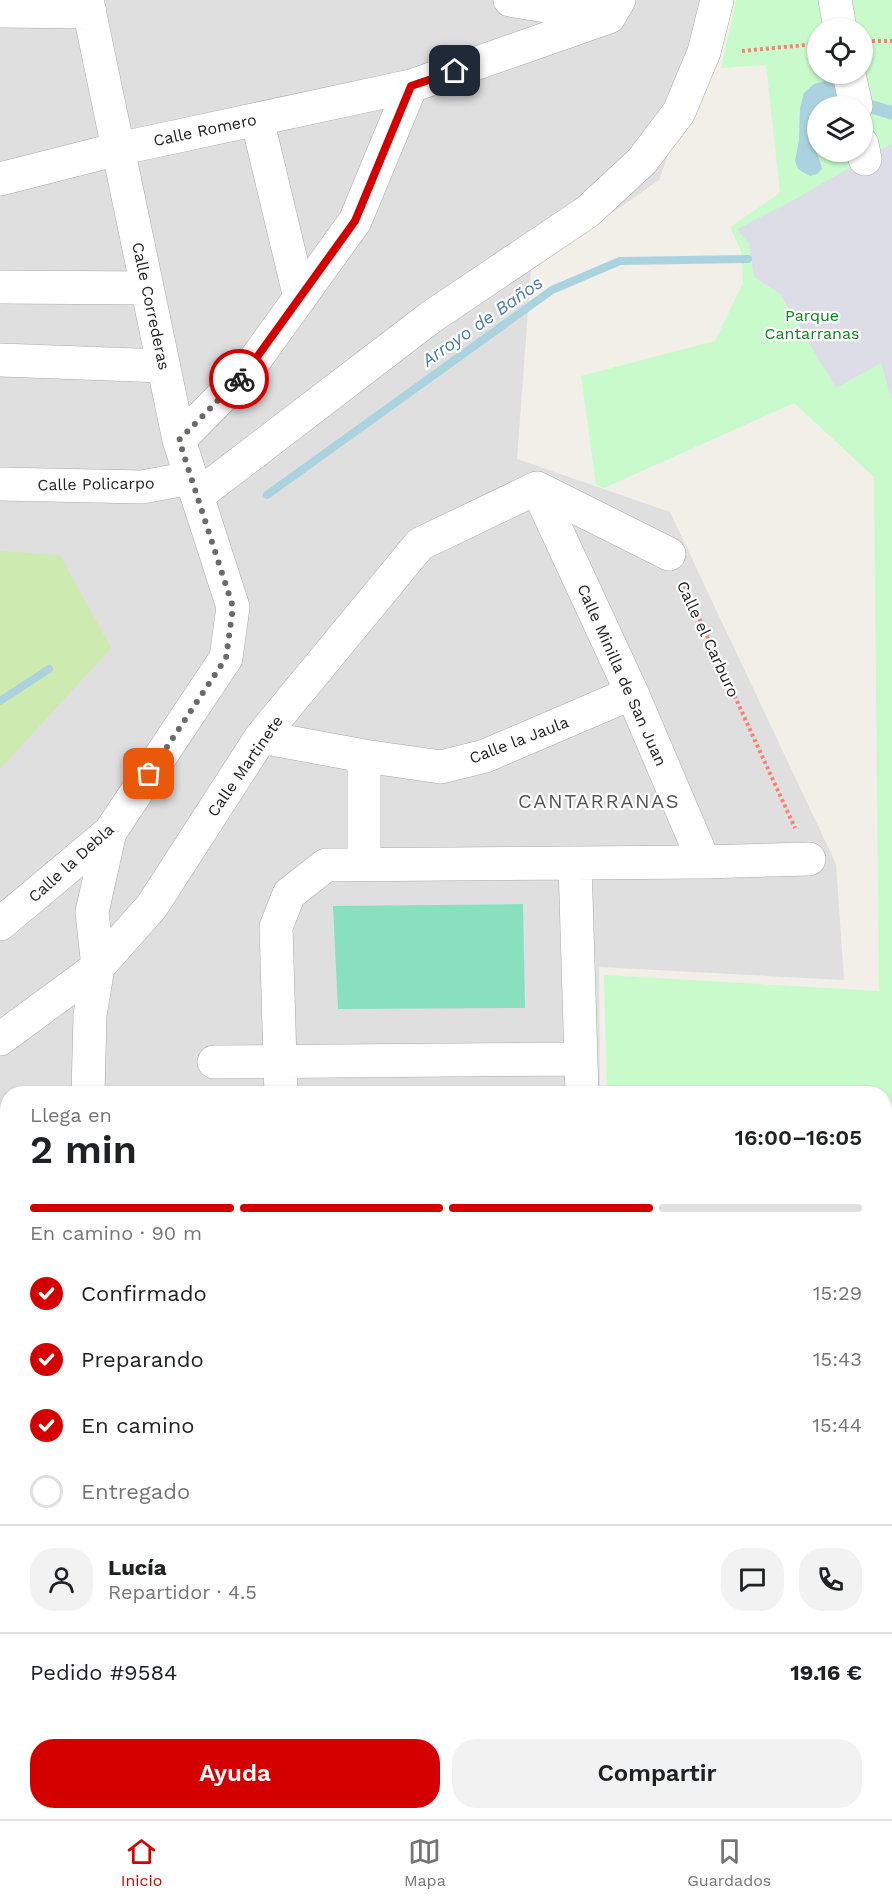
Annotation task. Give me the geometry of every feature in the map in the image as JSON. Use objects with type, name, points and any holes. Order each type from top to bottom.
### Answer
[{"type":"street","points":[[510,0],[614,8]]},
{"type":"street","points":[[194,487],[431,317],[587,212],[642,161],[679,112],[704,52],[717,0]]},
{"type":"street","points":[[834,0],[838,18]]},
{"type":"street","points":[[0,11],[88,6]]},
{"type":"street","name":"Calle Correderas","points":[[88,6],[179,440],[233,607]]},
{"type":"street","name":"Calle Romero","points":[[0,179],[118,149],[411,86],[614,8]]},
{"type":"street","points":[[179,440],[247,371],[355,221],[411,86]]},
{"type":"street","points":[[256,119],[300,298]]},
{"type":"street","points":[[0,287],[147,288]]},
{"type":"street","points":[[0,360],[163,366]]},
{"type":"street","name":"Calle Policarpo","points":[[0,484],[194,487]]},
{"type":"street","points":[[537,488],[669,554]]},
{"type":"street","name":"Calle Minilla de San Juan","points":[[537,488],[632,693],[704,862]]},
{"type":"street","name":"Calle Martinete","points":[[0,1039],[98,967],[152,906],[261,737],[420,544],[537,488]]},
{"type":"street","name":"Calle la Debla","points":[[0,924],[110,832],[226,658],[233,607]]},
{"type":"street","name":"Calle la Jaula","points":[[261,737],[364,756],[441,767],[486,756],[632,693]]},
{"type":"street","points":[[364,756],[364,865]]},
{"type":"street","points":[[88,1086],[90,1015],[98,967],[92,912],[110,832]]},
{"type":"street","points":[[281,1078],[276,927],[289,894],[326,865],[808,859]]},
{"type":"street","points":[[575,863],[582,1086]]},
{"type":"street","points":[[214,1062],[281,1078],[581,1059]]},
{"type":"path","points":[[873,41],[892,41]]},
{"type":"path","points":[[742,51],[807,45]]},
{"type":"path","name":"Calle el Carburo","points":[[669,554],[808,859]]},
{"type":"shaded area","points":[[0,0],[725,0],[659,180],[531,270],[517,459],[670,512],[836,864],[844,980],[599,967],[600,1086],[0,1086]]},
{"type":"shaded area","points":[[891,144],[892,401],[881,363],[836,388],[780,294],[754,277],[749,244],[737,229],[860,162],[873,162],[873,154]]},
{"type":"green space","name":"Parque Cantarranas","points":[[736,0],[892,0],[892,1086],[607,1086],[604,975],[879,991],[874,477],[794,403],[604,488],[596,485],[581,376],[715,341],[743,283],[741,251],[730,227],[780,193],[766,65],[721,68]]},
{"type":"green space","points":[[0,551],[60,555],[111,648],[0,769]]},
{"type":"green space","points":[[523,904],[525,1008],[338,1009],[333,906]]},
{"type":"water","points":[[814,84],[834,84],[864,96],[807,96],[807,162],[820,162],[822,169],[810,176],[798,169],[795,161],[799,140],[800,108],[804,93]]},
{"type":"water","points":[[873,100],[892,106],[892,120],[873,114]]},
{"type":"waterway","name":"Arroyo de Baños","points":[[267,495],[552,290],[620,261],[748,259]]},
{"type":"waterway","name":"Arroyo de Baños","points":[[0,701],[49,669]]},
{"type":"way so far","points":[[149,774],[226,658],[233,607],[179,440],[239,379]]},
{"type":"district","name":"CANTARRANAS","points":[[599,801]]},
{"type":"route","points":[[239,379],[355,221],[411,86],[455,71]]}]
